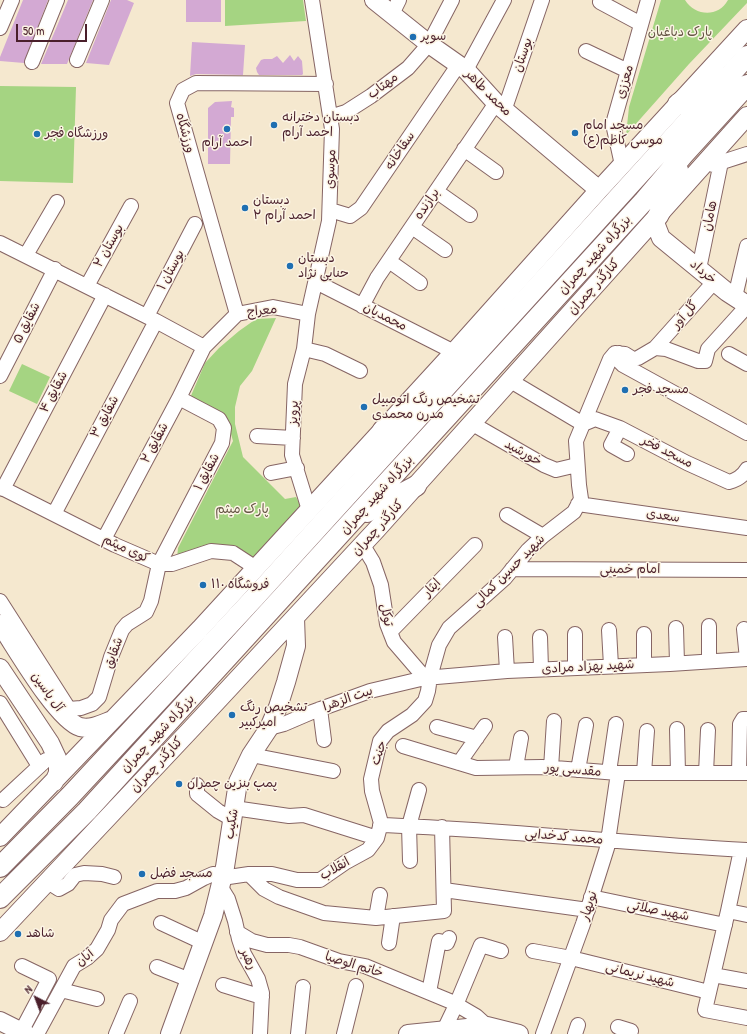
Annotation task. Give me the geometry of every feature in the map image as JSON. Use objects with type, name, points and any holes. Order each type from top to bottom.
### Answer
[{"type":"highway","points":[[678,104],[747,56]]},
{"type":"highway","name":"بزرگراه شهید چمران","points":[[0,868],[70,796],[350,493],[747,56]]},
{"type":"highway","name":"بزرگراه شهید چمران","points":[[0,898],[86,811],[354,519],[747,85]]},
{"type":"highway","points":[[656,218],[670,190],[684,154]]},
{"type":"highway","points":[[350,493],[383,430]]},
{"type":"highway","points":[[354,519],[416,486]]},
{"type":"main road","name":"محمد طاهر","points":[[374,0],[395,7],[429,44],[462,67],[500,107],[599,190]]},
{"type":"main road","points":[[0,837],[200,629],[747,29]]},
{"type":"main road","name":"کنارگذر چمران","points":[[0,932],[295,618],[416,486],[509,380],[700,169],[719,156],[747,116]]},
{"type":"main road","points":[[636,240],[661,238],[656,218]]},
{"type":"main road","name":"خرداد","points":[[661,238],[714,282],[743,303]]},
{"type":"main road","name":"شکیب","points":[[170,1034],[213,916],[222,880],[238,782],[250,755],[268,728],[278,707],[296,646],[295,618]]},
{"type":"main road","name":"آل یاسین","points":[[0,624],[49,698],[80,726],[93,727],[113,720]]},
{"type":"main road","name":"آل یاسین","points":[[0,668],[50,743],[57,758],[58,773],[54,782]]},
{"type":"main road","points":[[40,729],[50,736],[57,737],[64,733],[67,713]]},
{"type":"main road","points":[[0,1022],[22,1033]]},
{"type":"main road","points":[[408,1034],[487,1026],[519,1034]]},
{"type":"main road","points":[[0,1032],[22,1033]]},
{"type":"street","points":[[0,28],[12,0]]},
{"type":"street","points":[[32,62],[57,0]]},
{"type":"street","points":[[77,60],[102,0]]},
{"type":"street","name":"موسوی","points":[[308,314],[329,221],[332,129],[312,0]]},
{"type":"street","name":"مهتاب","points":[[330,117],[346,112],[371,96],[408,68],[429,44],[452,0]]},
{"type":"street","points":[[462,67],[504,0]]},
{"type":"street","name":"بوستان","points":[[500,107],[542,0]]},
{"type":"street","name":"معززی","points":[[622,165],[613,124],[648,0]]},
{"type":"street","points":[[600,2],[641,24]]},
{"type":"street","points":[[586,51],[628,71]]},
{"type":"street","name":"سقاخانه","points":[[330,210],[350,216],[361,208],[462,67]]},
{"type":"street","name":"ورزشگاه","points":[[237,314],[177,103],[184,90],[196,83],[326,84]]},
{"type":"street","name":"برازنده","points":[[362,306],[377,278],[464,149],[500,107]]},
{"type":"street","points":[[464,149],[496,172]]},
{"type":"street","points":[[719,156],[747,154]]},
{"type":"street","name":"هامان","points":[[699,269],[719,156]]},
{"type":"street","points":[[436,191],[470,215]]},
{"type":"street","points":[[26,256],[57,202]]},
{"type":"street","name":"بوستان ۲","points":[[87,286],[131,206]]},
{"type":"street","name":"بوستان ۱","points":[[151,319],[195,224]]},
{"type":"street","points":[[412,227],[444,250]]},
{"type":"street","points":[[578,504],[581,499],[576,441],[610,359],[615,353],[626,354],[633,359],[638,358],[656,348],[666,349],[698,361],[704,361],[708,349],[727,329],[743,303],[747,246]]},
{"type":"street","points":[[1,247],[26,256],[54,269],[204,347]]},
{"type":"street","points":[[389,261],[420,283]]},
{"type":"street","name":"شقایق ۵","points":[[0,376],[54,269]]},
{"type":"street","name":"محمدیان","points":[[316,282],[454,352]]},
{"type":"street","name":"گل آور","points":[[656,348],[714,282]]},
{"type":"street","name":"شقایق ۴","points":[[2,488],[105,295]]},
{"type":"street","name":"معراج","points":[[204,347],[237,314],[273,308],[308,314]]},
{"type":"street","name":"پرویز","points":[[308,314],[304,349],[295,384],[292,455],[309,510]]},
{"type":"street","name":"شقایق ۳","points":[[54,514],[151,319]]},
{"type":"street","name":"شقایق ۲","points":[[104,539],[179,398],[204,347]]},
{"type":"street","points":[[304,349],[325,354],[360,372]]},
{"type":"street","points":[[619,353],[618,360],[623,365],[747,433]]},
{"type":"street","points":[[729,354],[747,364]]},
{"type":"street","points":[[509,380],[583,424]]},
{"type":"street","name":"شقایق ۱","points":[[159,564],[222,443],[224,428],[219,419],[179,398]]},
{"type":"street","name":"مسجد فخر","points":[[583,424],[595,419],[620,428],[687,463],[729,482],[736,480],[747,469]]},
{"type":"street","name":"خورشید","points":[[471,423],[544,465],[556,470],[577,465]]},
{"type":"street","points":[[620,428],[611,445],[627,454]]},
{"type":"street","points":[[257,436],[293,438]]},
{"type":"street","points":[[271,473],[296,468]]},
{"type":"street","name":"کوی میثم","points":[[2,488],[104,539],[159,564],[172,564],[211,551],[233,553],[256,568]]},
{"type":"street","name":"سعدی","points":[[578,504],[747,528]]},
{"type":"street","name":"شهید حسین کمالی","points":[[427,677],[439,645],[449,628],[505,578],[528,550],[543,536],[574,512],[578,504]]},
{"type":"street","points":[[507,515],[543,536]]},
{"type":"street","name":"توکل","points":[[362,544],[373,562],[380,585],[387,624],[394,642],[427,677]]},
{"type":"street","name":"ایثار","points":[[390,632],[475,545]]},
{"type":"street","name":"شقایق","points":[[67,713],[92,704],[99,697],[111,657],[122,630],[127,624],[146,612],[151,601],[159,564]]},
{"type":"street","name":"امام خمینی","points":[[512,570],[747,570]]},
{"type":"street","points":[[0,601],[67,713]]},
{"type":"street","points":[[709,626],[709,661]]},
{"type":"street","points":[[676,628],[677,663]]},
{"type":"street","points":[[744,628],[747,659]]},
{"type":"street","points":[[609,630],[611,666]]},
{"type":"street","points":[[575,668],[576,634]]},
{"type":"street","points":[[644,634],[644,665]]},
{"type":"street","points":[[505,637],[507,670]]},
{"type":"street","points":[[540,637],[541,669]]},
{"type":"street","name":"شهید بهزاد مرادی","points":[[427,677],[507,670],[644,665],[747,659]]},
{"type":"street","name":"بیت الزهرا","points":[[268,728],[284,724],[370,691],[427,677]]},
{"type":"street","name":"جنت","points":[[379,828],[372,791],[371,752],[388,731],[412,715],[425,701],[428,691],[427,677]]},
{"type":"street","points":[[0,703],[39,766]]},
{"type":"street","points":[[320,709],[324,740]]},
{"type":"street","points":[[743,773],[740,724],[743,719],[747,719]]},
{"type":"street","points":[[551,768],[554,721]]},
{"type":"street","name":"نوبهار","points":[[543,1034],[590,904],[607,848],[616,724]]},
{"type":"street","points":[[578,770],[586,725]]},
{"type":"street","points":[[437,727],[481,732],[459,763]]},
{"type":"street","points":[[677,729],[678,773]]},
{"type":"street","points":[[706,774],[708,730]]},
{"type":"street","points":[[644,773],[647,731]]},
{"type":"street","points":[[516,767],[521,738]]},
{"type":"street","name":"مقدسی پور","points":[[403,746],[476,768],[551,768],[613,773],[743,773]]},
{"type":"street","points":[[3,800],[54,753]]},
{"type":"street","points":[[250,755],[333,771]]},
{"type":"street","points":[[197,786],[197,794],[218,811],[233,813]]},
{"type":"street","points":[[410,861],[409,826],[419,790]]},
{"type":"street","name":"محمد کدخدایی","points":[[233,813],[289,816],[304,815],[379,828],[409,826],[442,827],[608,841],[744,850]]},
{"type":"street","points":[[249,874],[264,889],[279,898],[324,913],[376,918],[444,911],[442,827]]},
{"type":"street","name":"انقلاب","points":[[123,904],[157,891],[186,888],[214,874],[222,880],[249,874],[272,874],[297,880],[320,880],[346,862],[368,850],[379,828]]},
{"type":"street","points":[[744,850],[705,1010],[747,1018]]},
{"type":"street","points":[[48,882],[59,889],[68,884],[75,875],[102,874],[114,877]]},
{"type":"street","name":"رهبر","points":[[222,880],[244,954],[258,979],[262,993],[260,1034]]},
{"type":"street","name":"شهید صلاتی","points":[[444,890],[727,918],[747,914]]},
{"type":"street","points":[[376,918],[380,894]]},
{"type":"street","name":"آبان","points":[[22,1033],[61,990],[74,966],[87,958],[97,949],[108,930],[111,920],[123,904]]},
{"type":"street","points":[[389,943],[393,916]]},
{"type":"street","points":[[161,923],[204,942]]},
{"type":"street","name":"خاتم الوصیا","points":[[238,932],[252,941],[267,945],[289,945],[300,947],[339,961],[365,966],[429,992],[456,1005],[476,1016],[487,1026]]},
{"type":"street","points":[[429,992],[439,941],[447,943],[449,938]]},
{"type":"street","points":[[444,1030],[481,945],[500,951]]},
{"type":"street","name":"شهید نریمانی","points":[[533,951],[571,958],[709,992]]},
{"type":"street","points":[[22,966],[49,979],[22,1033]]},
{"type":"street","points":[[157,967],[190,980]]},
{"type":"street","points":[[713,975],[747,981]]},
{"type":"street","points":[[223,985],[262,996]]},
{"type":"street","points":[[344,1034],[356,986]]},
{"type":"street","points":[[298,1034],[303,987]]},
{"type":"street","points":[[61,990],[97,999]]},
{"type":"street","points":[[116,1034],[130,1001]]},
{"type":"green space","points":[[225,0],[303,0],[306,21],[225,26]]},
{"type":"green space","name":"پارک دباغیان","points":[[661,0],[685,0],[695,9],[706,13],[718,10],[724,6],[728,0],[747,0],[747,3],[689,64],[626,135],[629,107]]},
{"type":"green space","name":"ورزشگاه فجر","points":[[0,86],[76,87],[73,183],[0,181]]},
{"type":"green space","name":"پارک میثم","points":[[276,318],[252,371],[240,386],[235,407],[235,424],[243,457],[285,499],[296,497],[303,510],[256,561],[236,548],[177,558],[178,548],[233,441],[227,420],[190,398],[205,363],[219,348],[256,319]]},
{"type":"green space","points":[[22,364],[50,377],[37,404],[9,391]]},
{"type":"building","points":[[23,0],[48,0],[24,63],[0,61],[0,57]]},
{"type":"building","points":[[68,0],[93,0],[67,64],[41,64]]},
{"type":"building","points":[[111,0],[127,0],[134,3],[109,65],[86,63]]},
{"type":"building","points":[[186,0],[221,0],[221,22],[186,22]]},
{"type":"building","points":[[192,42],[245,45],[243,75],[196,74],[190,76]]},
{"type":"building","points":[[290,55],[294,61],[298,56],[302,61],[302,75],[259,75],[257,72],[256,68],[261,60],[272,59],[277,56],[283,63]]},
{"type":"building","points":[[232,101],[231,107],[234,108],[234,117],[231,117],[230,164],[208,164],[208,108],[215,102]]},
{"type":"place","name":"سوپر","points":[[413,37]]},
{"type":"place","name":"دبستان دخترانه احمد آرام","points":[[274,125]]},
{"type":"place","name":"احمد آرام","points":[[227,129]]},
{"type":"place","name":"مسجد امام موسی کاظم(ع)","points":[[575,133]]},
{"type":"place","name":"ورزشگاه فجر","points":[[37,134]]},
{"type":"place","name":"دبستان احمد آرام ۲","points":[[245,208]]},
{"type":"place","name":"دبستان حنایی نژاد","points":[[290,266]]},
{"type":"place","name":"مسجد فجر","points":[[625,390]]},
{"type":"place","name":"تشخیص رنگ اتومبیل مدرن محمدی","points":[[364,407]]},
{"type":"place","name":"فروشگاه ۱۱۰","points":[[203,585]]},
{"type":"place","name":"تشخیص رنگ امیرکبیر","points":[[232,715]]},
{"type":"place","name":"پمپ بنزین چمران","points":[[179,784]]},
{"type":"place","name":"مسجد فضل","points":[[142,874]]},
{"type":"place","name":"شاهد","points":[[18,934]]}]
